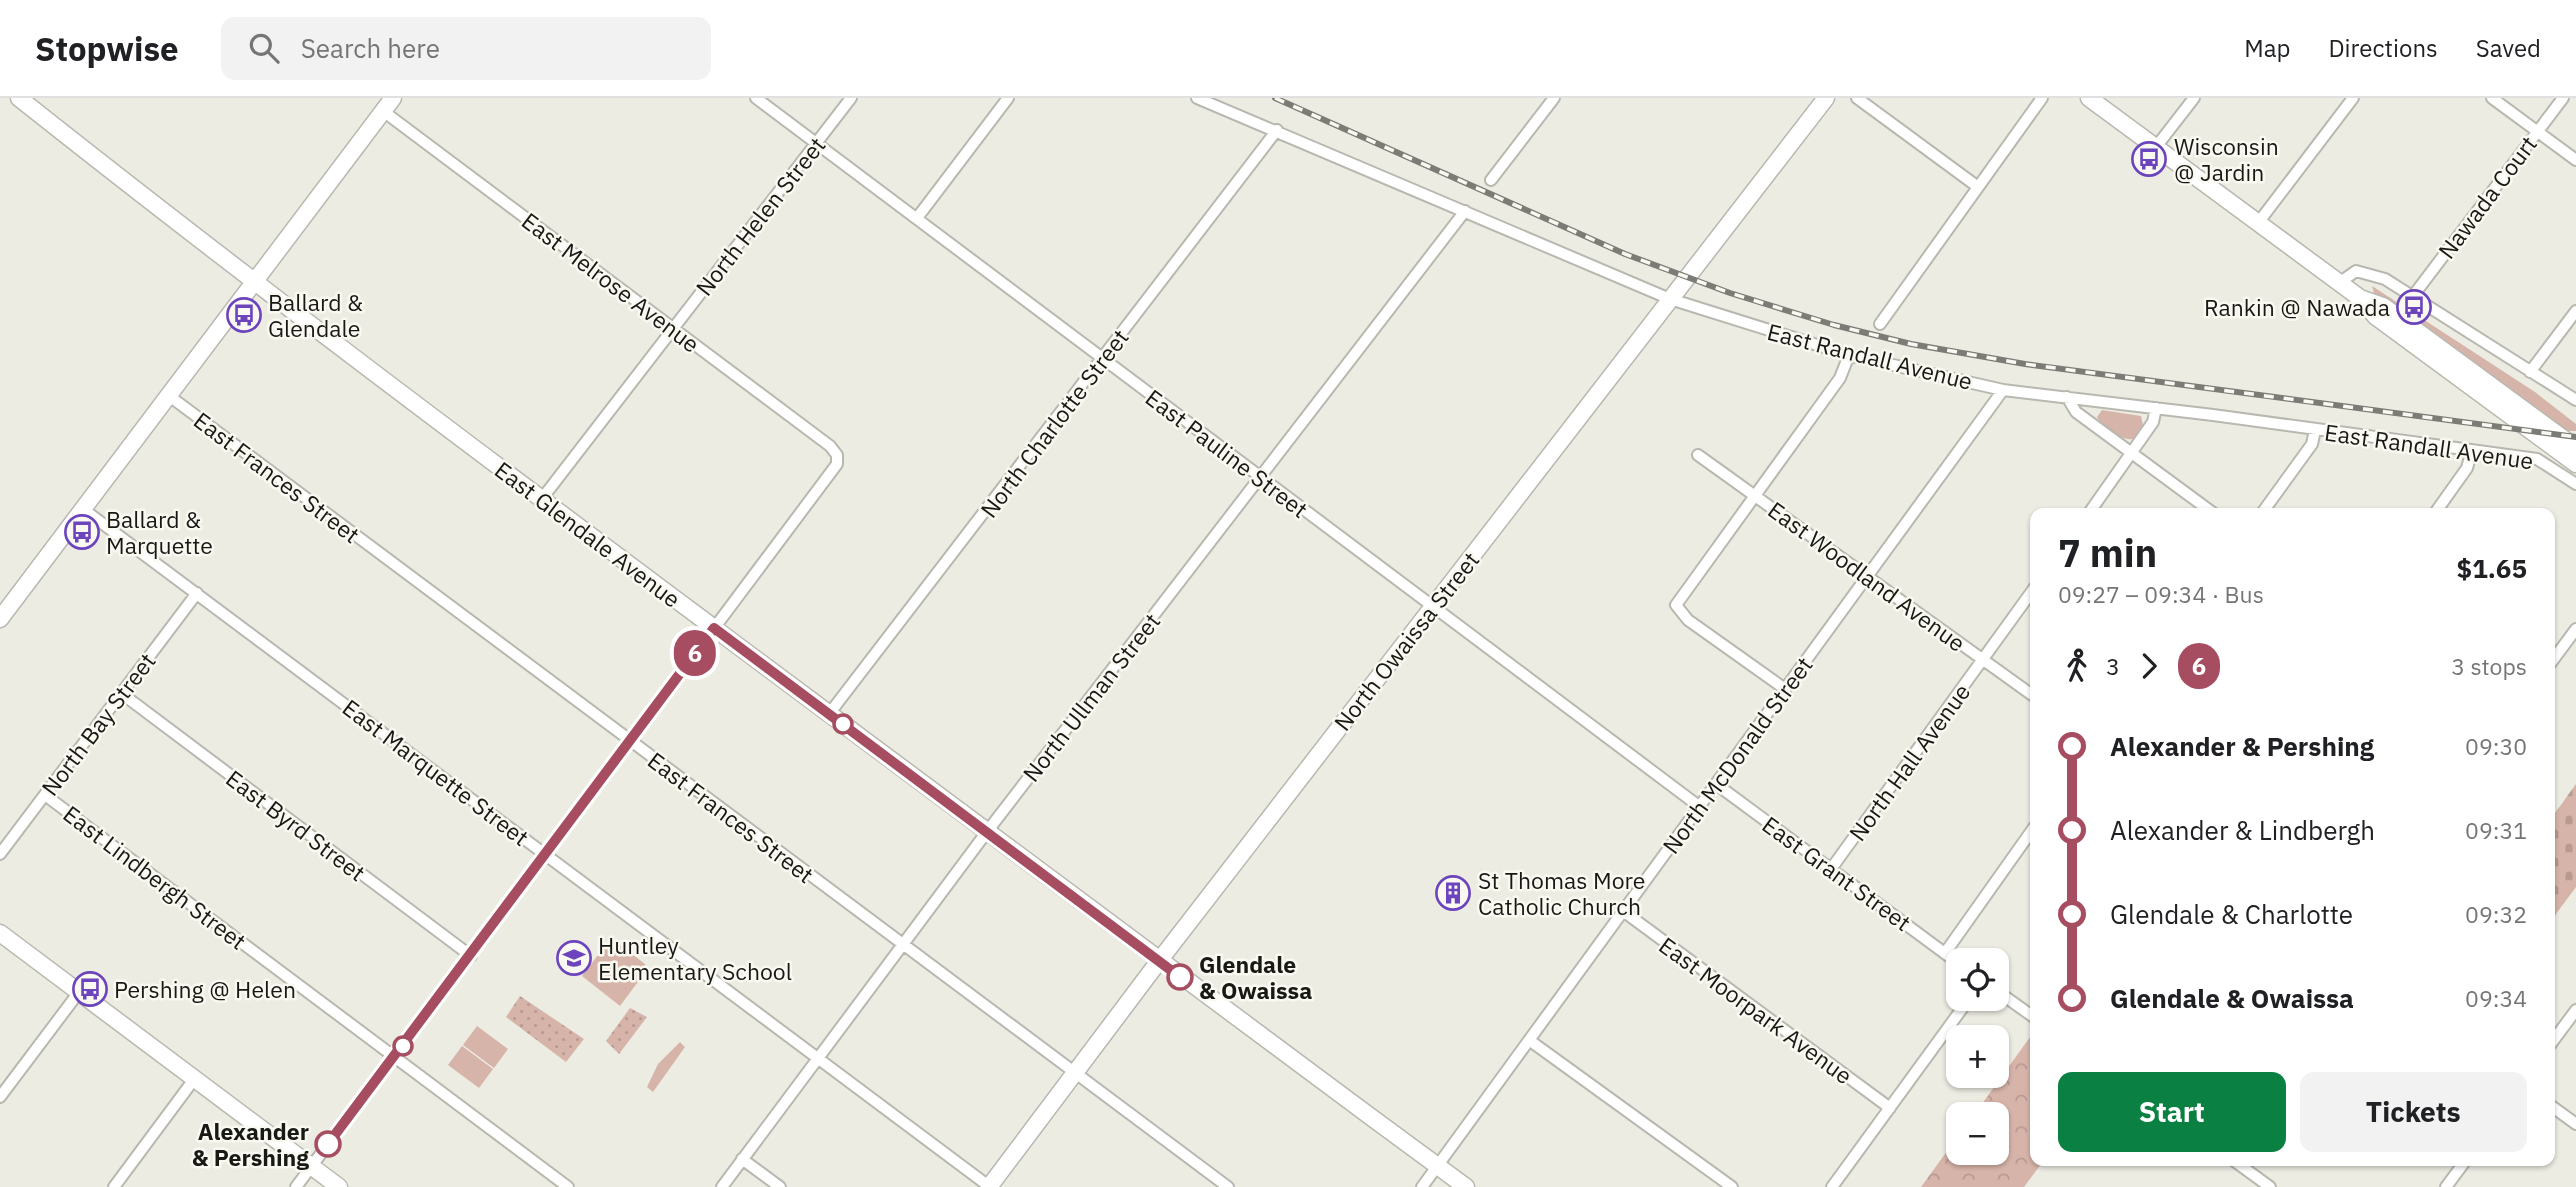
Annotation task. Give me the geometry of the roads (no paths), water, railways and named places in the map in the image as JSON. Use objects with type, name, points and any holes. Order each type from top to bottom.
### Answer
[{"type":"street","name":"East Glendale Avenue","points":[[19,98],[252,282],[541,500],[1466,1187]]},
{"type":"street","name":"East Pauline Street","points":[[756,98],[1700,807]]},
{"type":"street","name":"North Helen Street","points":[[541,500],[851,98]]},
{"type":"street","points":[[917,218],[1008,98]]},
{"type":"street","name":"East Randall Avenue","points":[[1197,98],[1670,299],[1849,355],[2003,390],[2537,459],[2576,484]]},
{"type":"street","points":[[1491,180],[1554,98]]},
{"type":"street","name":"North Owaissa Street","points":[[989,1187],[1159,961],[1826,98]]},
{"type":"street","points":[[1857,98],[1978,187]]},
{"type":"street","points":[[1880,324],[2042,98]]},
{"type":"street","points":[[2089,98],[2360,298],[2375,316],[2576,464]]},
{"type":"street","points":[[2156,147],[2194,98]]},
{"type":"street","points":[[2259,223],[2353,98]]},
{"type":"street","points":[[2492,98],[2576,160]]},
{"type":"street","name":"Nawada Court","points":[[2413,296],[2563,98]]},
{"type":"street","points":[[0,620],[252,282],[388,105]]},
{"type":"street","name":"East Melrose Avenue","points":[[388,105],[673,329],[831,446],[837,455],[837,464],[833,471],[714,628]]},
{"type":"street","name":"North Charlotte Street","points":[[829,714],[1277,130]]},
{"type":"street","name":"North Ullman Street","points":[[722,1187],[986,833],[1465,211]]},
{"type":"street","points":[[2339,283],[2356,271],[2368,272],[2413,296],[2576,400]]},
{"type":"street","points":[[2360,298],[2383,306],[2576,448]]},
{"type":"street","points":[[2530,372],[2576,311]]},
{"type":"street","points":[[1785,689],[1676,609],[1683,592],[1840,378],[1849,355]]},
{"type":"street","name":"North McDonald Street","points":[[1422,1187],[2003,390]]},
{"type":"street","name":"East Frances Street","points":[[168,395],[1073,1074],[1228,1187]]},
{"type":"street","points":[[2067,397],[2076,412],[2206,508]]},
{"type":"street","points":[[2093,508],[2153,422],[2156,408]]},
{"type":"street","points":[[2266,508],[2312,444],[2315,430]]},
{"type":"street","points":[[2439,508],[2467,468],[2472,450]]},
{"type":"street","name":"East Woodland Avenue","points":[[1698,455],[2030,693]]},
{"type":"street","name":"East Marquette Street","points":[[83,509],[989,1187]]},
{"type":"street","name":"North Bay Street","points":[[0,854],[197,593]]},
{"type":"street","name":"North Hall Avenue","points":[[1831,869],[2030,594]]},
{"type":"street","points":[[296,1187],[714,628]]},
{"type":"street","points":[[2555,657],[2576,629]]},
{"type":"street","name":"East Byrd Street","points":[[121,693],[471,956]]},
{"type":"street","name":"East Grant Street","points":[[1716,784],[1945,953]]},
{"type":"street","name":"East Lindbergh Street","points":[[45,794],[568,1187]]},
{"type":"street","points":[[1945,953],[2030,833]]},
{"type":"street","name":"East Moorpark Avenue","points":[[1623,911],[1890,1108]]},
{"type":"street","points":[[0,933],[339,1187]]},
{"type":"street","points":[[0,1097],[79,992]]},
{"type":"street","points":[[2009,1000],[2030,1014]]},
{"type":"street","points":[[2555,1038],[2576,1010]]},
{"type":"street","points":[[1832,1187],[1960,1011]]},
{"type":"street","points":[[1529,1040],[1732,1187]]},
{"type":"street","points":[[114,1187],[195,1078]]},
{"type":"street","points":[[2555,1109],[2576,1124]]},
{"type":"street","points":[[742,1159],[780,1187]]},
{"type":"street","points":[[2241,1166],[2270,1187]]},
{"type":"street","points":[[2446,1187],[2462,1166]]},
{"type":"railway","points":[[1275,98],[1625,254],[1730,293],[1834,325],[1911,344],[2025,364],[2576,437]]},
{"type":"place","name":"Wisconsin @ Jardin","points":[[2149,159]]},
{"type":"place","name":"Rankin @ Nawada","points":[[2414,307]]},
{"type":"place","name":"Ballard & Glendale","points":[[244,315]]},
{"type":"place","name":"Ballard & Marquette","points":[[82,532]]},
{"type":"place","name":"St Thomas More Catholic Church","points":[[1453,893]]},
{"type":"place","name":"Huntley Elementary School","points":[[574,958]]},
{"type":"place","name":"Glendale & Owaissa","points":[[1180,977]]},
{"type":"place","name":"Pershing @ Helen","points":[[90,989]]},
{"type":"place","name":"Alexander & Pershing","points":[[328,1144]]}]
